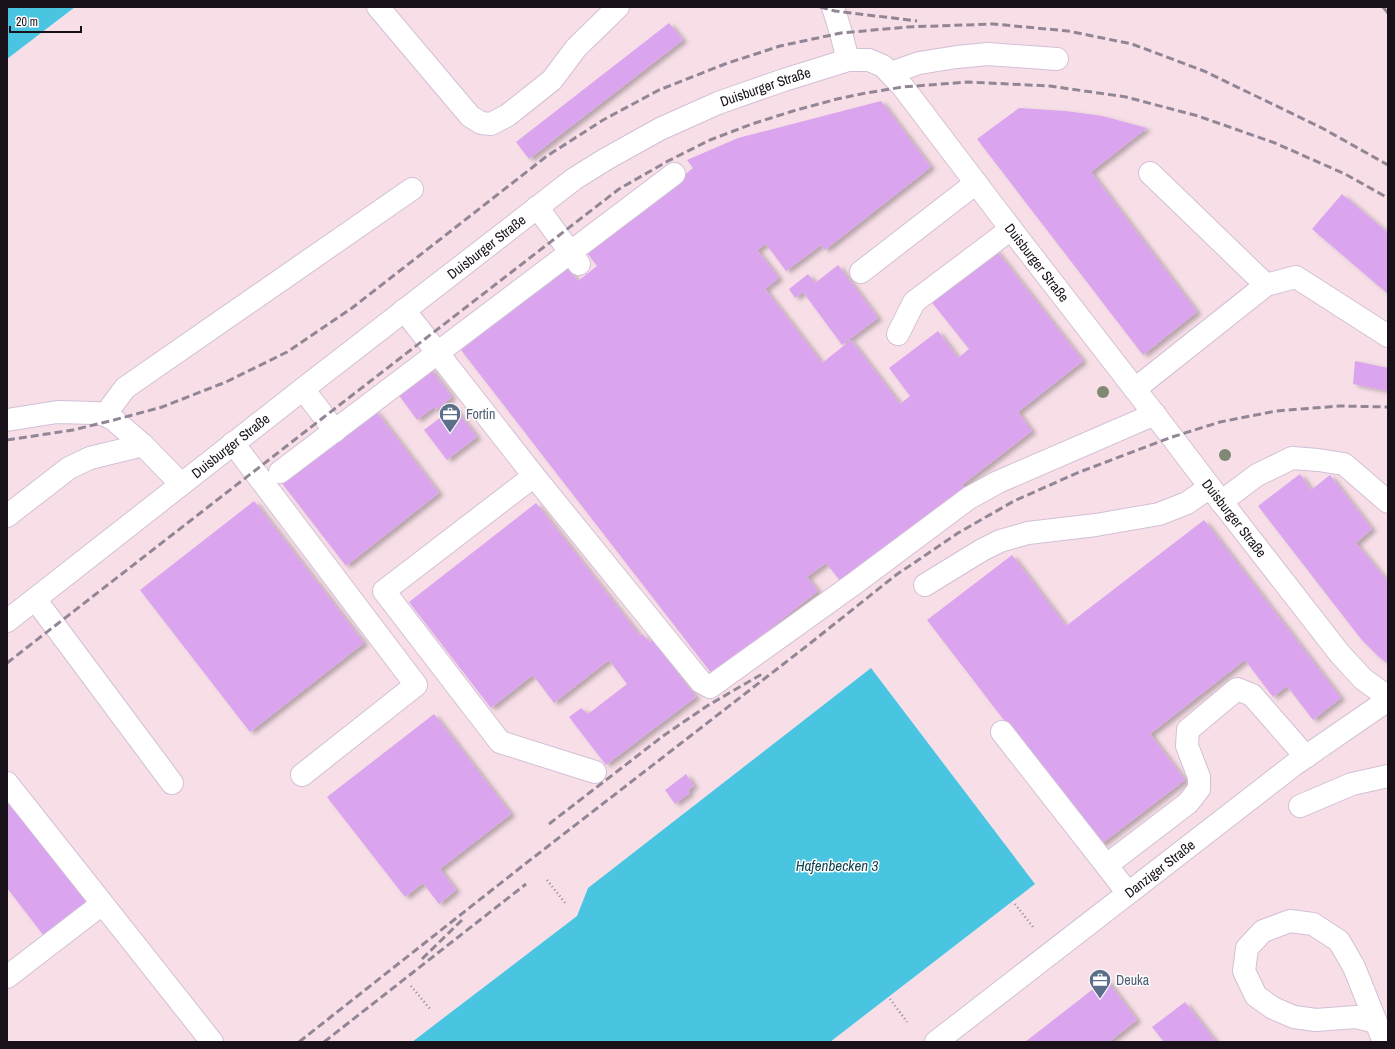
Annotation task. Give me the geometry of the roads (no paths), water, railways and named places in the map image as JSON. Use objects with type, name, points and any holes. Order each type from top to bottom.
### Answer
[{"type":"street","points":[[378,7],[470,116],[481,123],[491,124],[508,115],[552,80],[576,48],[618,7]]},
{"type":"street","points":[[837,8],[848,60]]},
{"type":"street","points":[[891,73],[919,63],[988,54],[1057,59]]},
{"type":"street","name":"Duisburger Straße","points":[[7,620],[302,389],[574,179],[606,159],[660,129],[718,103],[848,60],[869,60],[883,66],[891,73],[1155,414],[1215,495],[1340,654],[1363,679],[1388,697]]},
{"type":"street","points":[[1150,173],[1266,285]]},
{"type":"street","points":[[280,472],[438,354],[575,259],[674,174]]},
{"type":"street","points":[[861,272],[976,183]]},
{"type":"street","points":[[105,415],[125,388],[412,188]]},
{"type":"street","points":[[537,207],[575,259]]},
{"type":"street","points":[[898,334],[914,302],[1011,229]]},
{"type":"street","points":[[1135,389],[1266,285],[1296,277],[1388,336]]},
{"type":"street","points":[[404,310],[534,476],[701,682],[710,687],[856,583],[969,498],[998,482],[1155,414]]},
{"type":"street","points":[[302,389],[335,431]]},
{"type":"street","points":[[7,420],[57,412],[96,413],[105,415],[114,420],[143,445],[181,484]]},
{"type":"street","points":[[233,443],[416,685],[302,775]]},
{"type":"street","points":[[7,516],[69,468],[97,456],[143,445]]},
{"type":"street","points":[[925,585],[982,550],[1000,541],[1028,533],[1096,525],[1159,514],[1187,503],[1215,495],[1292,458],[1344,464],[1388,502]]},
{"type":"street","points":[[534,476],[384,591],[500,742],[595,772]]},
{"type":"street","points":[[35,599],[172,783]]},
{"type":"street","points":[[1116,858],[1188,803],[1199,789],[1199,777],[1187,746],[1188,730],[1237,689],[1252,695],[1306,756]]},
{"type":"street","name":"Danziger Straße","points":[[936,1042],[1128,892],[1306,756],[1388,700]]},
{"type":"street","points":[[1002,732],[1128,892]]},
{"type":"street","points":[[1300,806],[1352,784],[1388,776]]},
{"type":"street","points":[[7,783],[212,1042]]},
{"type":"street","points":[[7,978],[102,904]]},
{"type":"street","points":[[1290,921],[1313,924],[1339,941],[1354,967],[1380,1032],[1356,1017],[1316,1020],[1294,1017],[1273,1008],[1256,996],[1244,971],[1247,948],[1263,932],[1290,921]]},
{"type":"water","points":[[7,7],[75,7],[7,59]]},
{"type":"water","name":"Hafenbecken 3","points":[[871,668],[1035,884],[830,1042],[412,1042],[577,916],[588,888]]},
{"type":"railway","points":[[820,7],[835,11],[917,21]]},
{"type":"railway","points":[[1383,7],[1388,13]]},
{"type":"railway","points":[[7,440],[73,430],[114,420],[162,407],[226,382],[287,352],[352,308],[547,156],[603,120],[659,90],[725,64],[780,46],[841,33],[907,27],[993,24],[1068,31],[1132,44],[1204,71],[1322,128],[1388,165]]},
{"type":"railway","points":[[7,663],[619,189],[668,161],[710,140],[752,124],[837,99],[903,87],[968,82],[1050,86],[1126,97],[1198,116],[1275,143],[1345,174],[1388,198]]},
{"type":"railway","points":[[299,1042],[896,575],[958,533],[1014,501],[1077,473],[1172,437],[1220,422],[1276,411],[1339,406],[1388,407]]},
{"type":"railway","points":[[549,824],[663,736],[707,706],[762,674]]},
{"type":"railway","points":[[324,1042],[526,884]]},
{"type":"railway","points":[[422,959],[462,920]]},
{"type":"place","name":"Fortin","points":[[450,434]]},
{"type":"place","name":"Deuka","points":[[1100,1000]]}]
